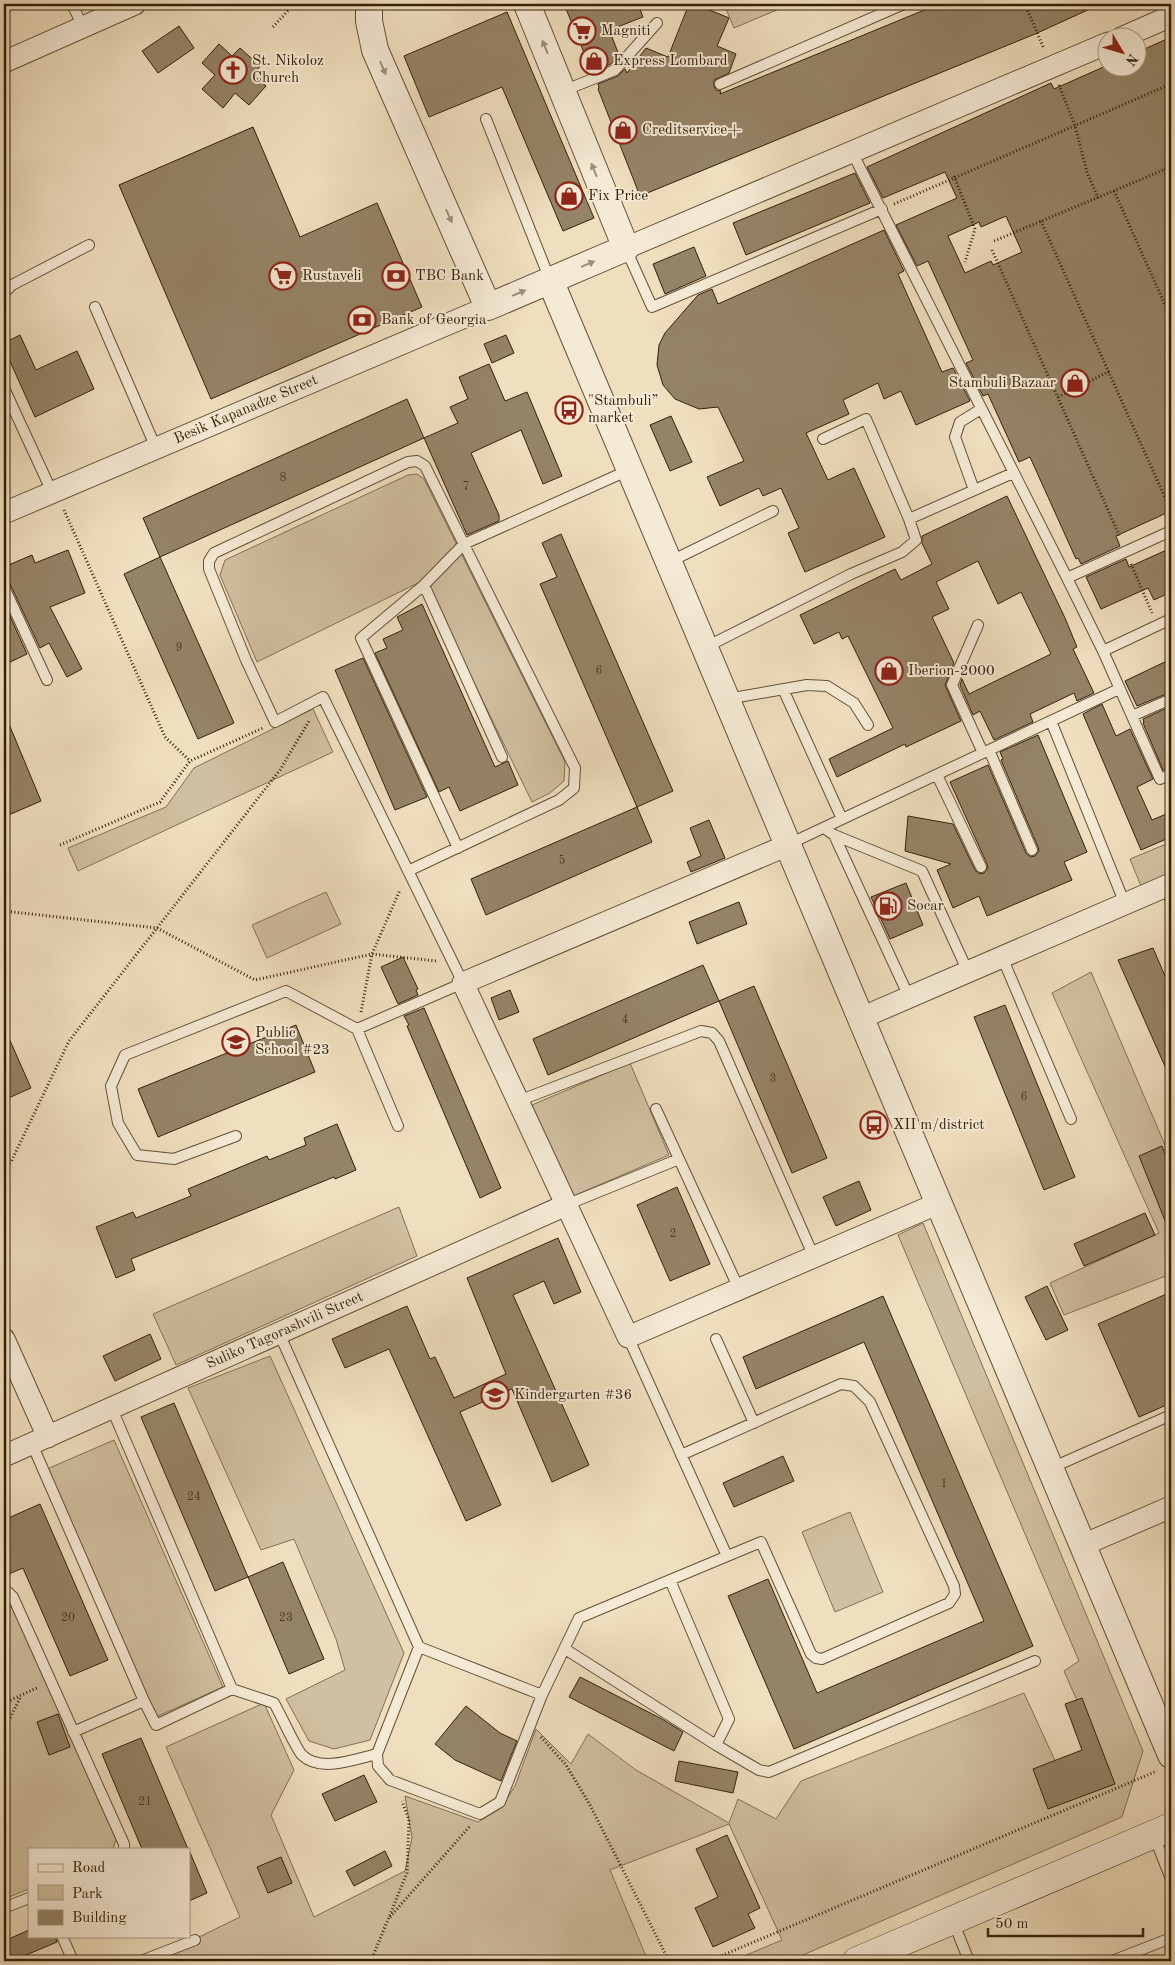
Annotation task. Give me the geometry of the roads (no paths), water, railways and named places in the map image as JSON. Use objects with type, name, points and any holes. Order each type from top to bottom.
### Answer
[{"type":"main road","points":[[857,1961],[1162,1830]]},
{"type":"street","points":[[4,62],[135,4]]},
{"type":"street","points":[[527,4],[626,248]]},
{"type":"street","points":[[374,10],[376,50],[488,307],[1098,47]]},
{"type":"street","points":[[1144,28],[1171,16]]},
{"type":"street","points":[[550,280],[1083,1545],[1167,1762]]},
{"type":"street","name":"Besik Kapanadze Street","points":[[4,513],[488,307]]},
{"type":"street","points":[[788,845],[463,983],[628,1337],[939,1203]]},
{"type":"street","points":[[861,1018],[1125,904],[1169,891]]},
{"type":"street","name":"Suliko Tagorashvili Street","points":[[4,1456],[566,1205]]},
{"type":"street","points":[[4,1338],[40,1440]]},
{"type":"street","points":[[1083,1545],[1171,1507]]},
{"type":"lane","points":[[72,4],[83,27]]},
{"type":"lane","points":[[720,84],[904,4]]},
{"type":"lane","points":[[562,91],[615,70],[657,23]]},
{"type":"lane","points":[[486,119],[550,280]]},
{"type":"lane","points":[[852,152],[1103,651],[1160,779],[1171,774]]},
{"type":"lane","points":[[626,248],[652,307],[882,209]]},
{"type":"lane","points":[[4,292],[12,285],[89,244]]},
{"type":"lane","points":[[95,307],[156,448]]},
{"type":"lane","points":[[4,388],[54,491]]},
{"type":"lane","points":[[974,490],[955,437],[960,422],[981,409]]},
{"type":"lane","points":[[705,648],[851,574],[902,552],[916,540],[909,519],[866,419],[823,439]]},
{"type":"lane","points":[[357,1030],[463,983],[408,871],[324,697],[275,722],[246,660],[209,569],[209,561],[214,553],[408,462],[418,461],[425,466],[575,768],[574,788],[559,800],[408,871]]},
{"type":"lane","points":[[458,848],[361,638],[424,585],[464,544],[630,469]]},
{"type":"lane","points":[[909,519],[1013,473]]},
{"type":"lane","points":[[669,562],[773,511]]},
{"type":"lane","points":[[1067,578],[1125,550],[1171,532]]},
{"type":"lane","points":[[424,585],[502,757]]},
{"type":"lane","points":[[4,587],[47,680]]},
{"type":"lane","points":[[1103,651],[1171,619]]},
{"type":"lane","points":[[978,625],[952,686],[986,751],[1032,850]]},
{"type":"lane","points":[[726,699],[807,685],[827,686],[854,703],[868,725]]},
{"type":"lane","points":[[783,689],[842,819]]},
{"type":"lane","points":[[788,845],[1119,689]]},
{"type":"lane","points":[[1132,716],[1171,699]]},
{"type":"lane","points":[[1051,721],[1125,904]]},
{"type":"lane","points":[[937,775],[981,867]]},
{"type":"lane","points":[[824,828],[834,835],[922,872],[968,972]]},
{"type":"lane","points":[[834,835],[909,997]]},
{"type":"lane","points":[[1002,957],[1071,1119]]},
{"type":"lane","points":[[236,1136],[174,1159],[137,1155],[118,1123],[111,1086],[126,1055],[286,991],[357,1030],[398,1126]]},
{"type":"lane","points":[[518,1101],[701,1031],[712,1033],[719,1041],[814,1257]]},
{"type":"lane","points":[[656,1110],[739,1289]]},
{"type":"lane","points":[[566,1205],[680,1159]]},
{"type":"lane","points":[[279,1333],[419,1647],[542,1695]]},
{"type":"lane","points":[[628,1337],[727,1556]]},
{"type":"lane","points":[[716,1339],[754,1423]]},
{"type":"lane","points":[[419,1647],[377,1754],[378,1766],[390,1780],[480,1814],[500,1802],[542,1695],[579,1618],[761,1542],[811,1654],[816,1658],[822,1659],[949,1602],[955,1594],[954,1586],[870,1402],[854,1386],[840,1384],[681,1455]]},
{"type":"lane","points":[[112,1409],[232,1689]]},
{"type":"lane","points":[[1050,1468],[1171,1415]]},
{"type":"lane","points":[[40,1440],[144,1701],[156,1726],[232,1689],[274,1703],[302,1755],[317,1763],[332,1765],[377,1754]]},
{"type":"lane","points":[[670,1580],[729,1719],[716,1745]]},
{"type":"lane","points":[[4,1593],[8,1592],[13,1597],[124,1844],[124,1848]]},
{"type":"lane","points":[[565,1649],[716,1745],[759,1770],[769,1772],[1035,1661]]},
{"type":"lane","points":[[73,1732],[144,1701]]},
{"type":"lane","points":[[1162,1830],[1171,1880]]},
{"type":"lane","points":[[4,1908],[28,1898]]},
{"type":"lane","points":[[953,1920],[969,1961]]},
{"type":"lane","points":[[63,1938],[73,1961]]},
{"type":"lane","points":[[1112,1961],[1171,1938]]},
{"type":"lane","points":[[141,1961],[195,1940]]},
{"type":"place","name":"Magniti","points":[[582,31]]},
{"type":"place","name":"Express Lombard","points":[[594,61]]},
{"type":"place","name":"St. Nikoloz Church","points":[[233,70]]},
{"type":"place","name":"Creditservice+","points":[[623,130]]},
{"type":"place","name":"Fix Price","points":[[569,196]]},
{"type":"place","name":"Rustaveli","points":[[283,276]]},
{"type":"place","name":"TBC Bank","points":[[396,276]]},
{"type":"place","name":"Bank of Georgia","points":[[362,320]]},
{"type":"place","name":"Stambuli Bazaar","points":[[1075,383]]},
{"type":"place","name":"\"Stambuli” market","points":[[569,410]]},
{"type":"place","name":"Iberion-2000","points":[[889,671]]},
{"type":"place","name":"Socar","points":[[888,906]]},
{"type":"place","name":"Public School #23","points":[[236,1042]]},
{"type":"place","name":"XII m/district","points":[[874,1125]]},
{"type":"place","name":"Kindergarten #36","points":[[495,1395]]}]
